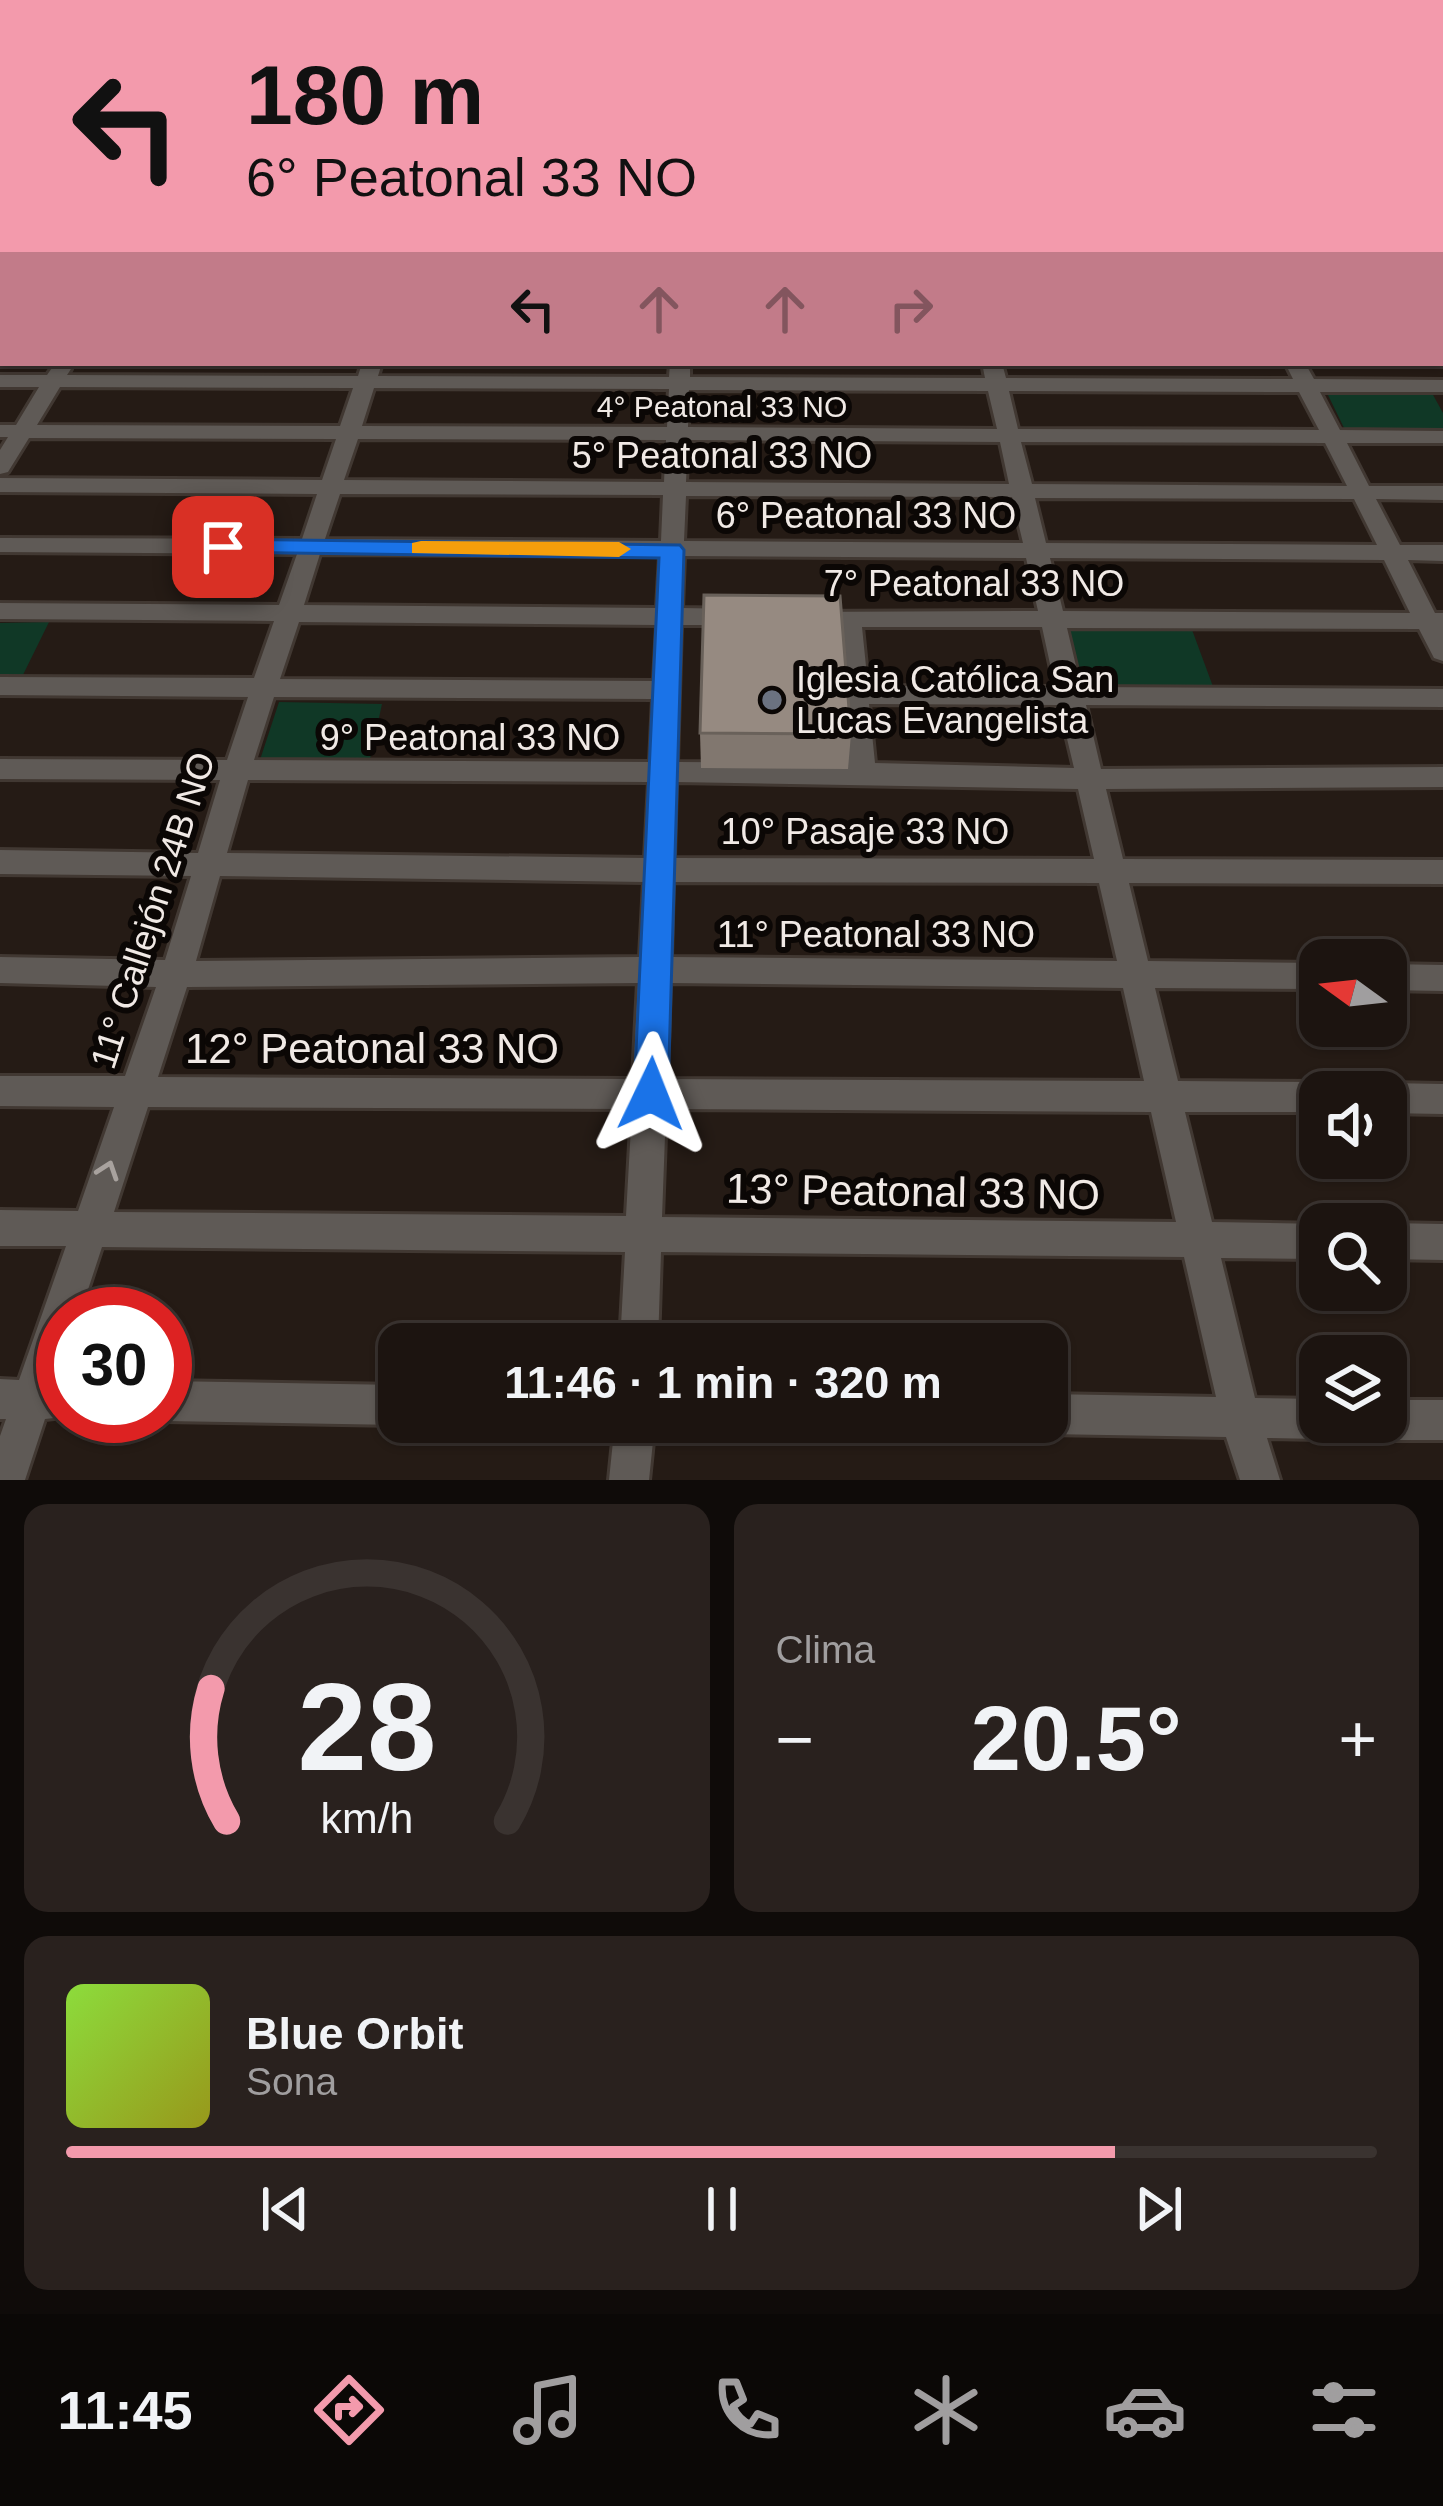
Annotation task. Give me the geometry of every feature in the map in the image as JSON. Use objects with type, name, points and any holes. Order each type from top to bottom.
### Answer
[{"type":"street","points":[[1296,366],[1392,553],[1435,621],[1443,652]]},
{"type":"street","points":[[0,381],[59,372],[995,375],[1443,386]]},
{"type":"street","points":[[0,467],[11,431],[59,372]]},
{"type":"street","name":"11° Callejón 24B NO","points":[[5,1480],[176,974],[236,773],[369,373]]},
{"type":"street","points":[[640,1323],[679,374]]},
{"type":"street","points":[[995,375],[1240,1418],[1260,1480]]},
{"type":"street","name":"4° Peatonal 33 NO","points":[[11,431],[1443,437]]},
{"type":"street","name":"5° Peatonal 33 NO","points":[[0,485],[1443,493]]},
{"type":"street","name":"6° Peatonal 33 NO","points":[[0,545],[1443,553]]},
{"type":"street","name":"7° Peatonal 33 NO","points":[[0,611],[1435,621]]},
{"type":"street","points":[[849,618],[862,772]]},
{"type":"street","points":[[0,686],[666,690]]},
{"type":"street","points":[[855,695],[1443,698]]},
{"type":"street","name":"9° Peatonal 33 NO","points":[[0,769],[663,775],[862,772],[1090,779],[1443,777]]},
{"type":"street","name":"10° Pasaje 33 NO","points":[[0,862],[1443,872]]},
{"type":"street","name":"11° Peatonal 33 NO","points":[[0,970],[1299,976]]},
{"type":"street","points":[[1407,977],[1443,978]]},
{"type":"street","name":"12° Peatonal 33 NO","points":[[0,1091],[1299,1097]]},
{"type":"street","points":[[1407,1098],[1443,1099]]},
{"type":"street","name":"13° Peatonal 33 NO","points":[[0,1228],[1299,1241]]},
{"type":"street","points":[[1407,1241],[1443,1242]]},
{"type":"street","points":[[192,1402],[378,1406]]},
{"type":"street","points":[[1068,1414],[1299,1419]]},
{"type":"street","points":[[1407,1420],[1443,1420]]},
{"type":"street","points":[[629,1480],[633,1443]]},
{"type":"green space","points":[[1327,393],[1432,393],[1443,413],[1443,435],[1347,434]]},
{"type":"green space","points":[[49,622],[20,681],[0,681],[0,623]]},
{"type":"green space","points":[[1191,627],[1215,692],[1081,692],[1067,629]]},
{"type":"green space","points":[[279,702],[382,704],[368,768],[257,769]]},
{"type":"building","name":"Iglesia Católica San Lucas Evangelista","points":[[704,595],[840,596],[851,734],[700,733]]},
{"type":"slow traffic","points":[[421,548],[619,549]]},
{"type":"place","name":"Iglesia Católica San Lucas Evangelista","points":[[772,700]]},
{"type":"route","points":[[223,547],[672,550],[651,1094]]}]
